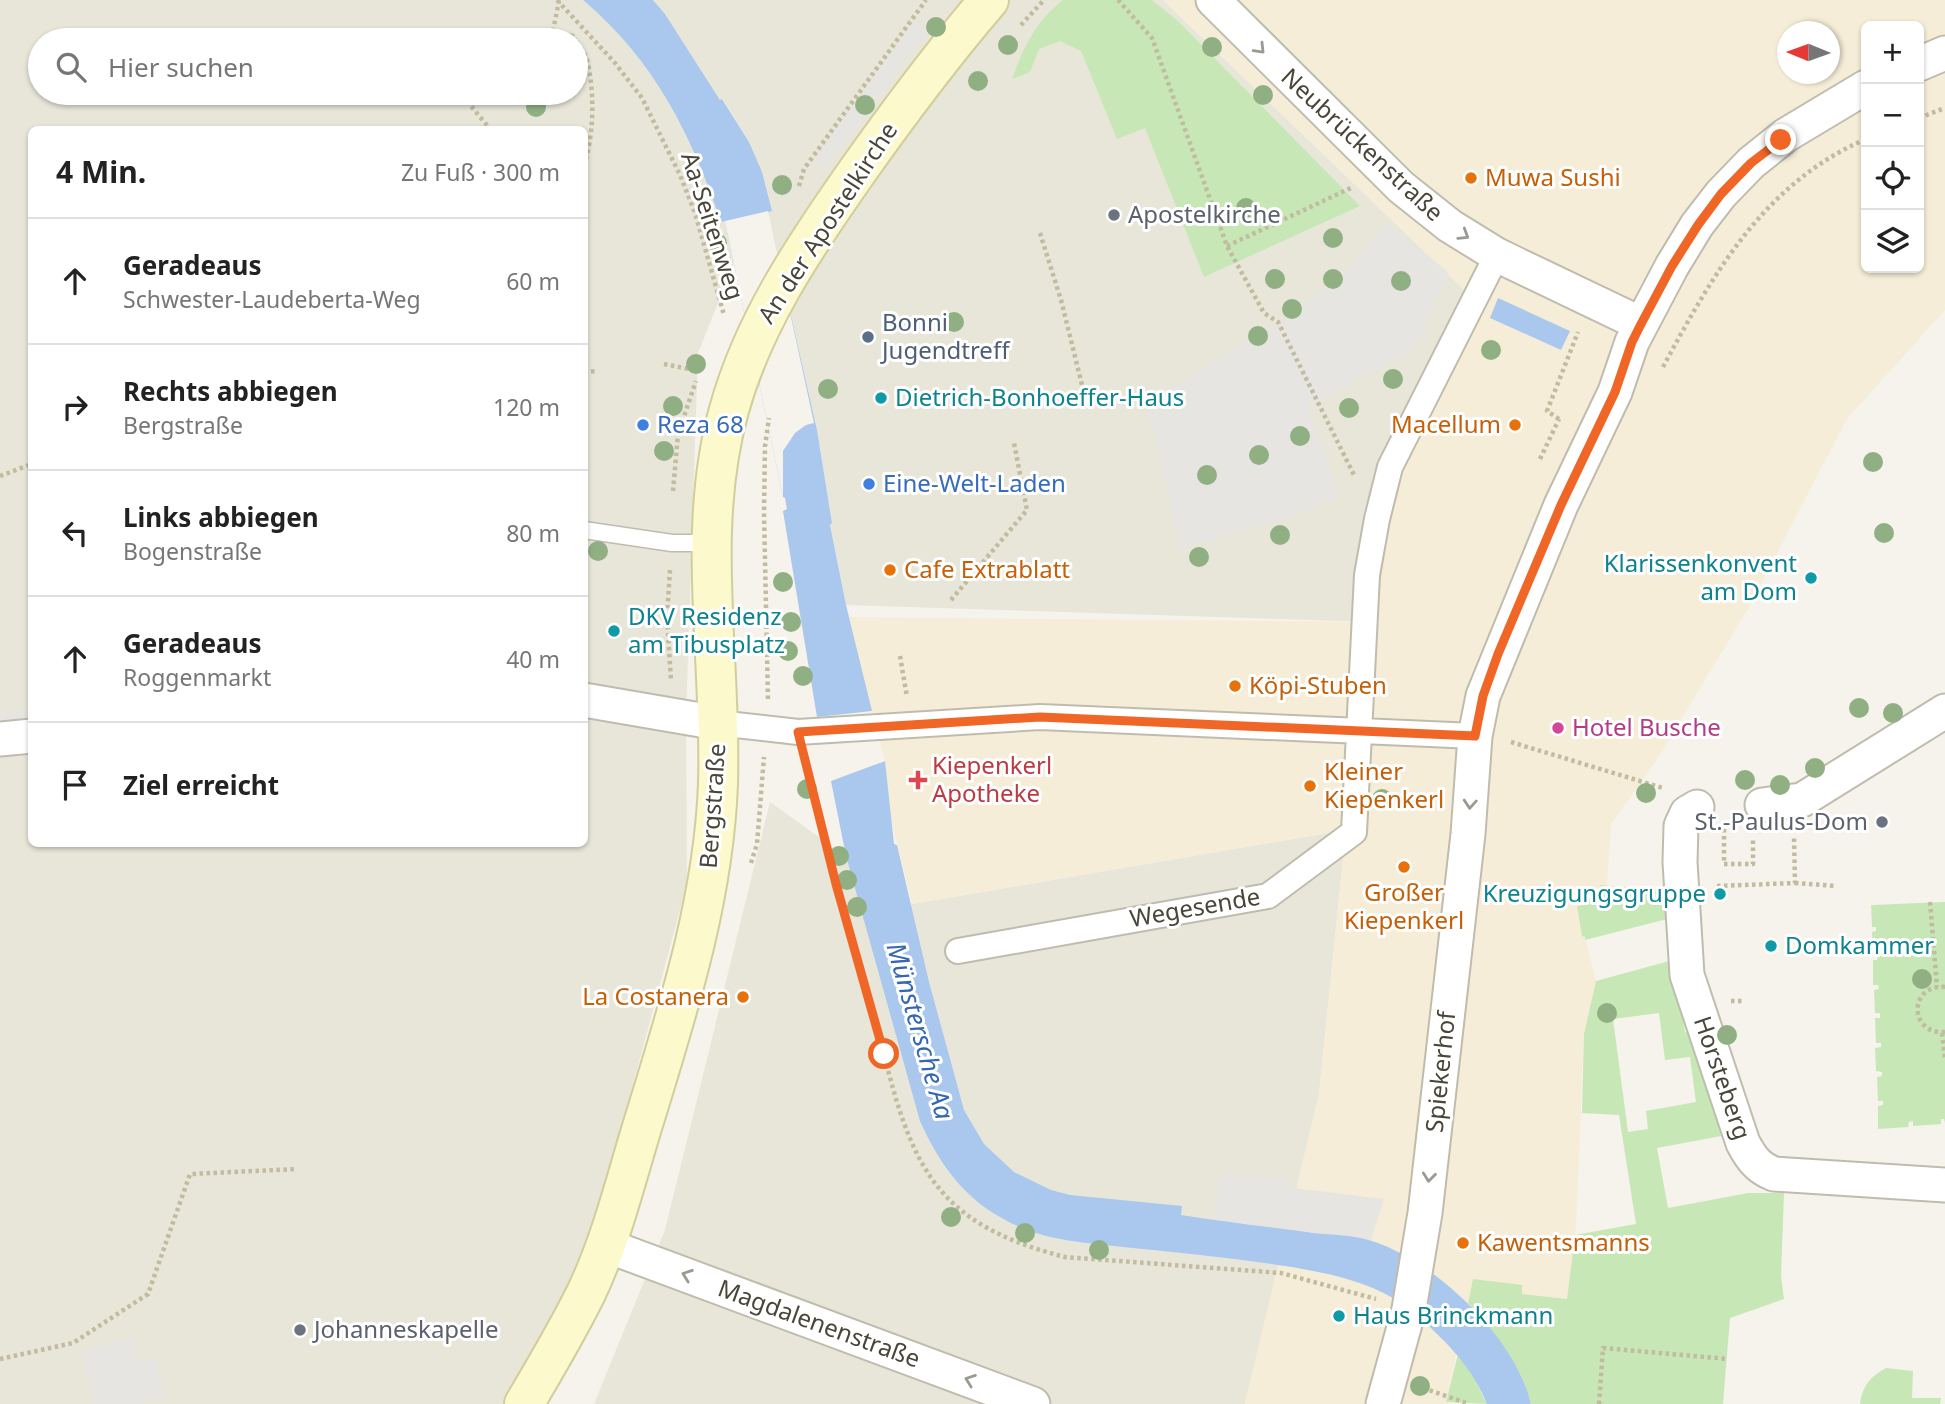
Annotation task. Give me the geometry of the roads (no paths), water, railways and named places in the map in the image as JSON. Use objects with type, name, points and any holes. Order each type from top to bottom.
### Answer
[{"type":"main road","name":"An der Apostelkirche","points":[[718,723],[713,624],[713,543],[720,447],[741,373],[759,329],[832,208],[911,97],[989,0]]},
{"type":"main road","name":"Bergstraße","points":[[524,1404],[589,1288],[605,1245],[674,1021],[697,937],[716,824],[718,723]]},
{"type":"street","name":"Neubrückenstraße","points":[[1213,0],[1385,173],[1450,226],[1497,255],[1641,324]]},
{"type":"street","points":[[1924,62],[1945,53]]},
{"type":"street","name":"Spiekerhof","points":[[1382,1404],[1409,1309],[1418,1263],[1466,847],[1475,736],[1483,696],[1498,654],[1561,505],[1615,392],[1632,342],[1672,266],[1698,225],[1721,194],[1751,163],[1786,135],[1861,91]]},
{"type":"street","name":"Wegesende","points":[[958,950],[1268,896],[1354,832],[1367,575],[1377,519],[1390,467],[1497,255]]},
{"type":"street","points":[[588,701],[718,723]]},
{"type":"street","points":[[1769,812],[1802,800],[1945,711]]},
{"type":"street","name":"Bergstraße","points":[[718,723],[809,732],[1040,717],[1475,736]]},
{"type":"street","points":[[0,739],[28,736]]},
{"type":"street","name":"Horsteberg","points":[[1697,805],[1686,813],[1681,826],[1680,862],[1687,975],[1743,1143],[1751,1158],[1765,1171],[1774,1174],[1945,1185]]},
{"type":"street","name":"Magdalenenstraße","points":[[605,1245],[1034,1404]]},
{"type":"lane","points":[[588,531],[671,543],[713,543]]},
{"type":"water","name":"Münstersche Aa","points":[[583,0],[653,0],[665,14],[720,100],[722,99],[749,142],[762,172],[772,211],[768,212],[769,218],[817,430],[832,523],[830,525],[846,605],[872,711],[869,712],[880,763],[885,761],[894,844],[897,845],[929,982],[964,1110],[984,1144],[1014,1172],[1051,1190],[1070,1195],[1182,1206],[1181,1215],[1358,1238],[1396,1251],[1446,1284],[1470,1305],[1509,1354],[1531,1404],[1487,1404],[1472,1376],[1446,1343],[1405,1306],[1369,1286],[1292,1267],[1060,1239],[1029,1231],[986,1208],[962,1188],[943,1163],[920,1121],[846,856],[831,781],[835,779],[822,717],[817,717],[783,511],[787,509],[785,498],[725,221],[721,222],[697,159],[668,101],[631,48]]},
{"type":"water","points":[[1498,298],[1570,331],[1561,350],[1490,318]]},
{"type":"place","name":"Muwa Sushi","points":[[1471,178]]},
{"type":"place","name":"Apostelkirche","points":[[1114,215]]},
{"type":"place","name":"Bonni Jugendtreff","points":[[868,337]]},
{"type":"place","name":"Dietrich-Bonhoeffer-Haus","points":[[881,398]]},
{"type":"place","name":"Reza 68","points":[[643,425]]},
{"type":"place","name":"Macellum","points":[[1515,425]]},
{"type":"place","name":"Eine-Welt-Laden","points":[[869,484]]},
{"type":"place","name":"Cafe Extrablatt","points":[[890,570]]},
{"type":"place","name":"Klarissenkonvent am Dom","points":[[1811,578]]},
{"type":"place","name":"DKV Residenz am Tibusplatz","points":[[614,631]]},
{"type":"place","name":"Köpi-Stuben","points":[[1235,686]]},
{"type":"place","name":"Hotel Busche","points":[[1558,728]]},
{"type":"place","name":"Kiepenkerl Apotheke","points":[[918,780]]},
{"type":"place","name":"Kleiner Kiepenkerl","points":[[1310,786]]},
{"type":"place","name":"St.-Paulus-Dom","points":[[1882,822]]},
{"type":"place","name":"Großer Kiepenkerl","points":[[1404,867]]},
{"type":"place","name":"Kreuzigungsgruppe","points":[[1720,894]]},
{"type":"place","name":"Domkammer","points":[[1771,946]]},
{"type":"place","name":"La Costanera","points":[[743,997]]},
{"type":"place","name":"Kawentsmanns","points":[[1463,1243]]},
{"type":"place","name":"Haus Brinckmann","points":[[1339,1316]]},
{"type":"place","name":"Johanneskapelle","points":[[300,1330]]}]
